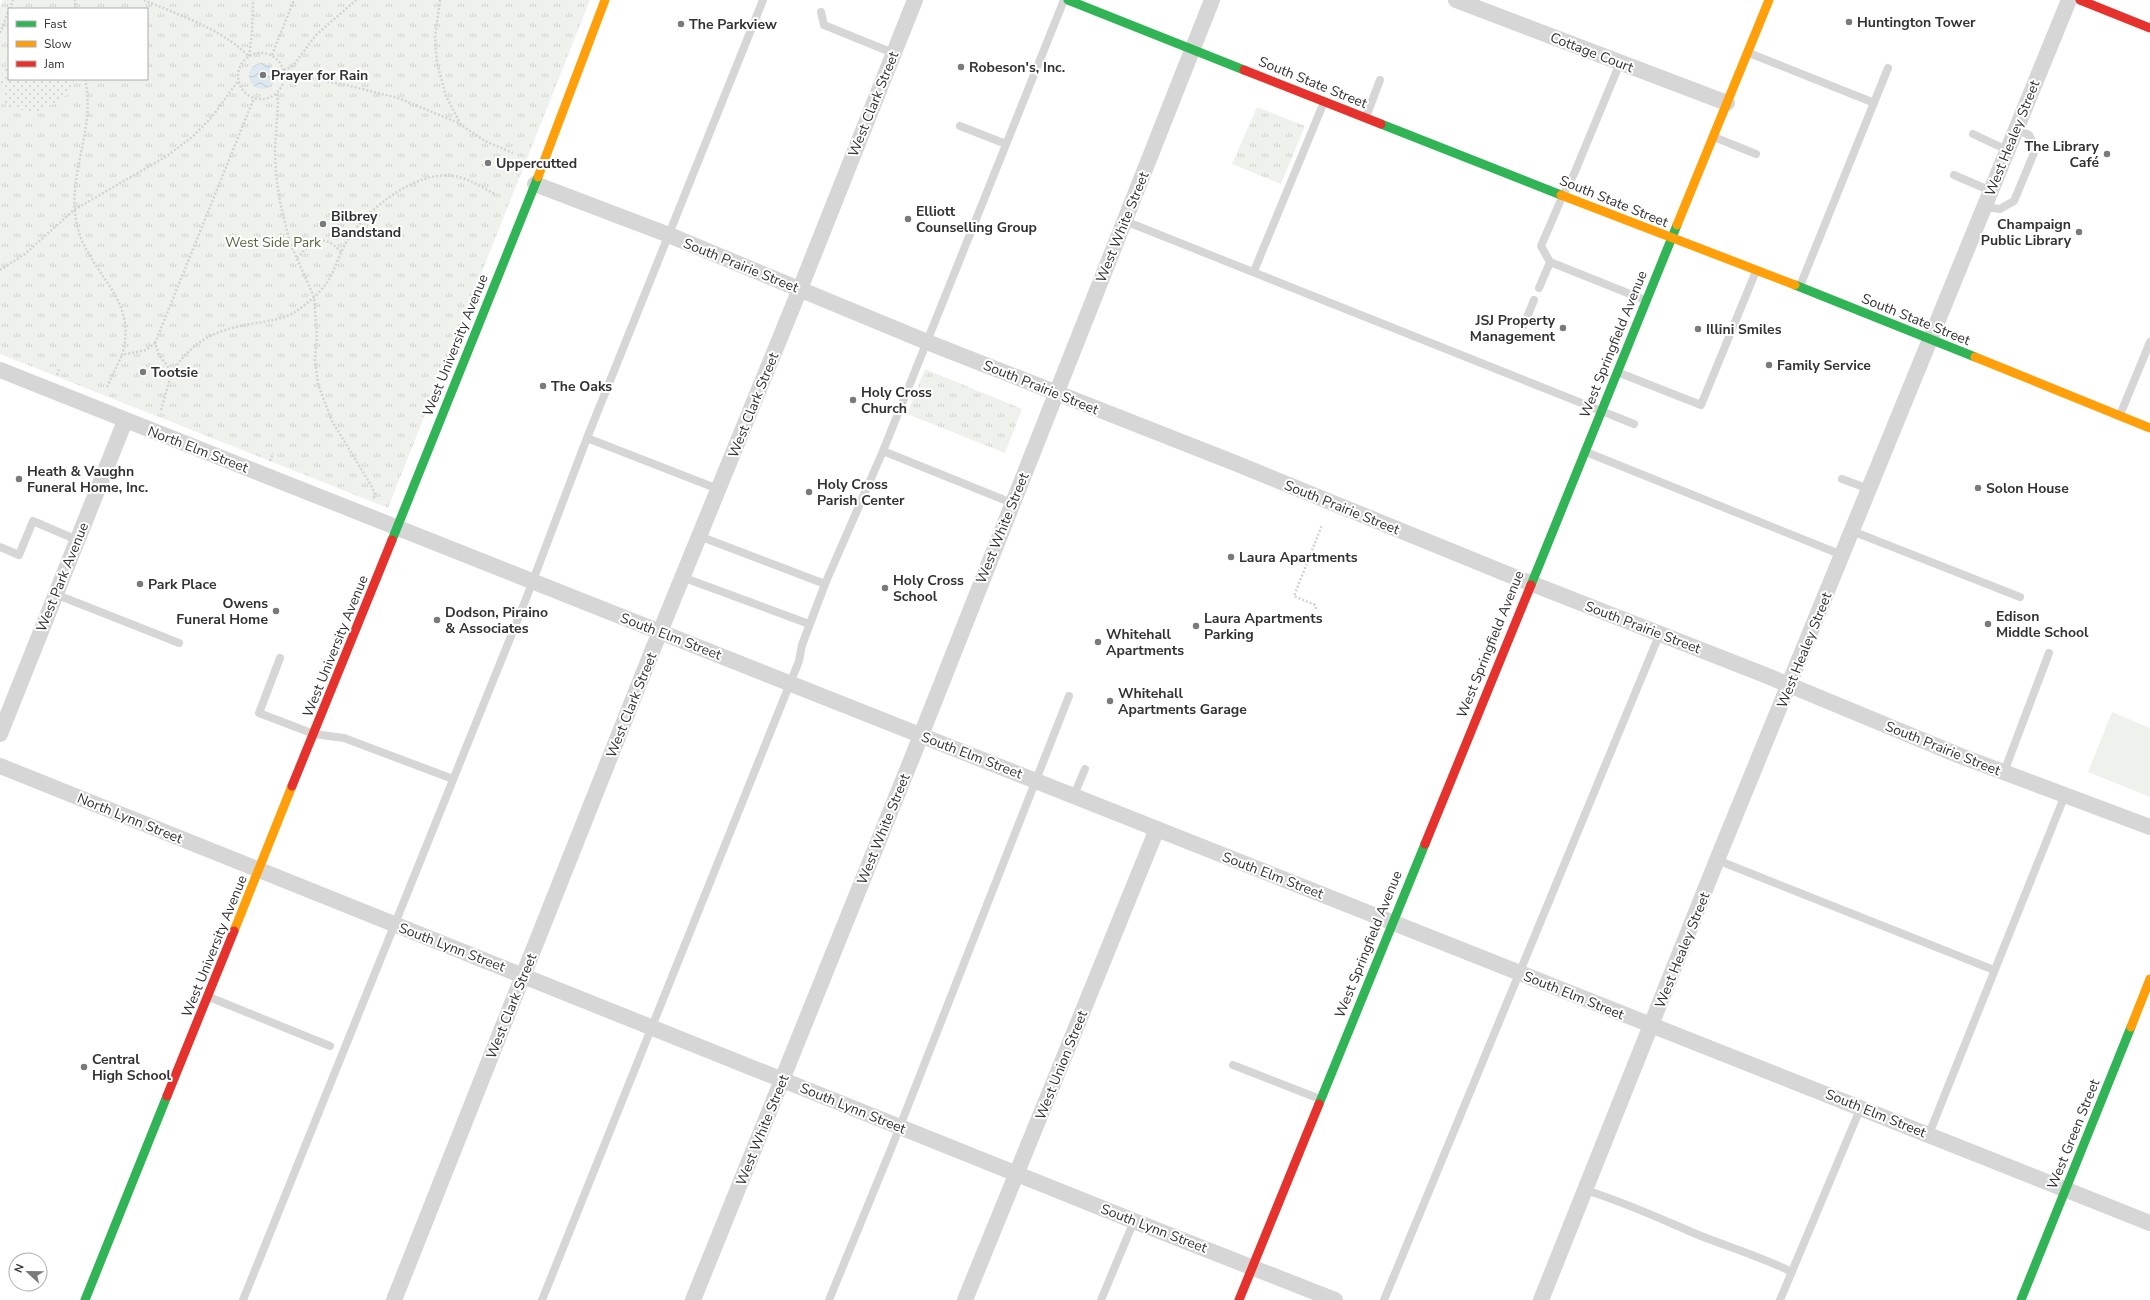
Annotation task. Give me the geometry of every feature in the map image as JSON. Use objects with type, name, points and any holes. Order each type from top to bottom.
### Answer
[{"type":"main road","name":"West University Avenue","points":[[86,1300],[535,184],[605,0]]},
{"type":"main road","name":"South State Street","points":[[1068,0],[1671,238],[1800,287],[2150,428]]},
{"type":"main road","name":"West Springfield Avenue","points":[[1239,1300],[1600,411],[1769,0]]},
{"type":"main road","points":[[2080,0],[2150,28]]},
{"type":"main road","name":"West Green Street","points":[[2021,1300],[2150,979]]},
{"type":"street","name":"West Clark Street","points":[[394,1300],[682,577],[800,289],[915,0]]},
{"type":"street","name":"West White Street","points":[[693,1300],[783,1080],[1212,0]]},
{"type":"street","name":"Cottage Court","points":[[1456,0],[1727,104]]},
{"type":"street","name":"West Healey Street","points":[[1540,1300],[1652,1026],[1717,860],[2069,0]]},
{"type":"street","name":"South Prairie Street","points":[[535,184],[669,235],[926,342],[1235,463],[2004,772],[2150,827]]},
{"type":"street","name":"North Elm Street","points":[[0,370],[397,527]]},
{"type":"street","name":"West Park Avenue","points":[[0,734],[55,594],[126,421]]},
{"type":"street","name":"South Elm Street","points":[[397,527],[532,582],[1074,795],[2150,1223]]},
{"type":"street","name":"North Lynn Street","points":[[0,766],[260,870]]},
{"type":"street","name":"West Union Street","points":[[965,1300],[1157,829]]},
{"type":"street","name":"South Lynn Street","points":[[260,870],[1134,1221],[1253,1266],[1335,1300]]},
{"type":"lane","points":[[243,1300],[395,925],[532,582],[587,438],[763,0]]},
{"type":"lane","points":[[542,1300],[790,683],[799,660],[809,624],[825,584],[883,451],[1064,0]]},
{"type":"lane","points":[[821,12],[824,25],[893,54]]},
{"type":"lane","points":[[1748,52],[1872,102]]},
{"type":"lane","points":[[1620,63],[1574,174],[1563,195],[1541,246],[1550,262],[1646,300]]},
{"type":"lane","points":[[1800,287],[1872,102],[1888,68]]},
{"type":"lane","points":[[1366,118],[1380,80]]},
{"type":"lane","points":[[1254,271],[1324,101]]},
{"type":"lane","points":[[960,126],[1006,144]]},
{"type":"lane","points":[[1984,207],[2000,209],[2014,201],[2034,154],[2036,148],[2030,135],[2016,129]]},
{"type":"lane","points":[[1973,134],[2007,150]]},
{"type":"lane","points":[[1713,137],[1756,154]]},
{"type":"lane","points":[[1954,175],[1991,190]]},
{"type":"lane","points":[[1125,221],[1254,271],[1634,424]]},
{"type":"lane","points":[[1539,288],[1550,262]]},
{"type":"lane","points":[[1617,372],[1701,405],[1756,270]]},
{"type":"lane","points":[[1524,325],[1534,300]]},
{"type":"lane","points":[[2120,416],[2150,342]]},
{"type":"lane","points":[[587,438],[718,489]]},
{"type":"lane","points":[[883,451],[1012,503]]},
{"type":"lane","points":[[1584,452],[1842,555]]},
{"type":"lane","points":[[1842,479],[1869,489]]},
{"type":"lane","points":[[0,547],[19,555],[33,521],[77,540]]},
{"type":"lane","points":[[1852,531],[2020,597]]},
{"type":"lane","points":[[699,536],[825,584]]},
{"type":"lane","points":[[682,577],[809,624]]},
{"type":"lane","points":[[55,594],[179,643]]},
{"type":"lane","points":[[1384,1300],[1518,972],[1660,633]]},
{"type":"lane","points":[[2004,772],[2049,653]]},
{"type":"lane","points":[[280,658],[258,713],[314,734],[344,738],[453,779]]},
{"type":"lane","points":[[829,1300],[900,1126],[1069,696]]},
{"type":"lane","points":[[1074,795],[1085,769]]},
{"type":"lane","points":[[1929,1134],[2064,794]]},
{"type":"lane","points":[[1717,860],[1994,970]]},
{"type":"lane","points":[[209,997],[330,1046]]},
{"type":"lane","points":[[1233,1065],[1321,1099]]},
{"type":"lane","points":[[1780,1300],[1861,1107]]},
{"type":"lane","points":[[1585,1190],[1606,1196],[1702,1236],[1768,1260],[1792,1272]]},
{"type":"lane","points":[[1101,1300],[1134,1221]]},
{"type":"path","points":[[144,0],[214,31],[243,50],[249,57]]},
{"type":"path","points":[[249,57],[252,33],[253,0]]},
{"type":"path","points":[[272,55],[294,0]]},
{"type":"path","points":[[284,72],[293,66],[316,35],[356,0]]},
{"type":"path","points":[[440,0],[435,37],[437,63],[446,96],[461,125]]},
{"type":"path","points":[[0,33],[8,13]]},
{"type":"path","points":[[0,270],[25,254],[74,210],[167,156],[192,137],[212,117],[238,81],[240,67],[249,57],[264,53],[272,55],[281,63],[284,72],[282,83],[277,94],[270,99],[254,98],[246,94],[238,81]]},
{"type":"path","points":[[284,72],[398,98],[461,125],[485,141],[513,153]]},
{"type":"path","points":[[85,80],[88,115],[75,190],[74,210],[82,243],[115,293],[123,310],[127,335],[122,355],[107,387]]},
{"type":"path","points":[[277,94],[276,175],[284,222],[297,258],[314,297],[317,335],[315,360],[318,384],[332,421],[375,494]]},
{"type":"path","points":[[122,355],[146,350],[155,343],[254,98]]},
{"type":"path","points":[[161,410],[172,372],[188,351],[204,338],[224,330],[272,320],[293,313],[314,297],[328,281],[350,236],[366,217],[406,186],[425,178],[441,175],[455,176],[495,194]]},
{"type":"path","points":[[297,258],[310,245],[321,238],[330,242],[341,252]]},
{"type":"path","points":[[155,343],[159,355],[172,372]]},
{"type":"path","points":[[1316,609],[1315,605],[1294,596],[1322,525]]},
{"type":"green space","name":"West Side Park","points":[[3,0],[590,0],[388,508],[0,354],[0,7]]},
{"type":"green space","points":[[7,65],[8,80],[75,80],[69,94],[38,113],[6,107],[0,78]]},
{"type":"green space","points":[[1257,107],[1305,126],[1281,184],[1232,164]]},
{"type":"green space","points":[[925,369],[1022,409],[1005,453],[907,414]]},
{"type":"green space","points":[[2112,712],[2150,728],[2150,797],[2088,772]]},
{"type":"water","points":[[262,63],[271,67],[275,76],[271,85],[262,89],[253,85],[249,76],[253,67]]},
{"type":"traffic: fast","points":[[1068,0],[1244,70]]},
{"type":"traffic: fast","points":[[1381,124],[1561,195]]},
{"type":"traffic: fast","points":[[392,540],[538,177]]},
{"type":"traffic: fast","points":[[1531,585],[1677,225]]},
{"type":"traffic: fast","points":[[1795,285],[1975,357]]},
{"type":"traffic: fast","points":[[1319,1104],[1425,844]]},
{"type":"traffic: fast","points":[[2021,1300],[2131,1027]]},
{"type":"traffic: fast","points":[[85,1300],[167,1096]]},
{"type":"traffic: slow","points":[[538,177],[605,0]]},
{"type":"traffic: slow","points":[[1677,225],[1769,0]]},
{"type":"traffic: slow","points":[[1561,195],[1795,285]]},
{"type":"traffic: slow","points":[[1975,357],[2150,428]]},
{"type":"traffic: slow","points":[[234,931],[292,786]]},
{"type":"traffic: slow","points":[[2131,1027],[2150,979]]},
{"type":"traffic: jam","points":[[2080,0],[2150,28]]},
{"type":"traffic: jam","points":[[1244,70],[1381,124]]},
{"type":"traffic: jam","points":[[292,786],[392,540]]},
{"type":"traffic: jam","points":[[1425,844],[1531,585]]},
{"type":"traffic: jam","points":[[167,1096],[234,931]]},
{"type":"traffic: jam","points":[[1239,1300],[1319,1104]]},
{"type":"place","name":"Huntington Tower","points":[[1849,22]]},
{"type":"place","name":"The Parkview","points":[[681,24]]},
{"type":"place","name":"Robeson's, Inc.","points":[[961,67]]},
{"type":"place","name":"Prayer for Rain","points":[[263,75]]},
{"type":"place","name":"The Library Café","points":[[2107,154]]},
{"type":"place","name":"Uppercutted","points":[[488,163]]},
{"type":"place","name":"Elliott Counselling Group","points":[[908,219]]},
{"type":"place","name":"Bilbrey Bandstand","points":[[323,224]]},
{"type":"place","name":"Champaign Public Library","points":[[2079,232]]},
{"type":"place","name":"JSJ Property Management","points":[[1563,328]]},
{"type":"place","name":"Illini Smiles","points":[[1698,329]]},
{"type":"place","name":"Family Service","points":[[1769,365]]},
{"type":"place","name":"Tootsie","points":[[143,372]]},
{"type":"place","name":"The Oaks","points":[[543,386]]},
{"type":"place","name":"Holy Cross Church","points":[[853,400]]},
{"type":"place","name":"Heath & Vaughn Funeral Home, Inc.","points":[[19,479]]},
{"type":"place","name":"Solon House","points":[[1978,488]]},
{"type":"place","name":"Holy Cross Parish Center","points":[[809,492]]},
{"type":"place","name":"Laura Apartments","points":[[1231,557]]},
{"type":"place","name":"Park Place","points":[[140,584]]},
{"type":"place","name":"Holy Cross School","points":[[885,588]]},
{"type":"place","name":"Owens Funeral Home","points":[[276,611]]},
{"type":"place","name":"Dodson, Piraino & Associates","points":[[437,620]]},
{"type":"place","name":"Edison Middle School","points":[[1988,624]]},
{"type":"place","name":"Laura Apartments Parking","points":[[1196,626]]},
{"type":"place","name":"Whitehall Apartments","points":[[1098,642]]},
{"type":"place","name":"Whitehall Apartments Garage","points":[[1110,701]]},
{"type":"place","name":"Central High School","points":[[84,1067]]}]
